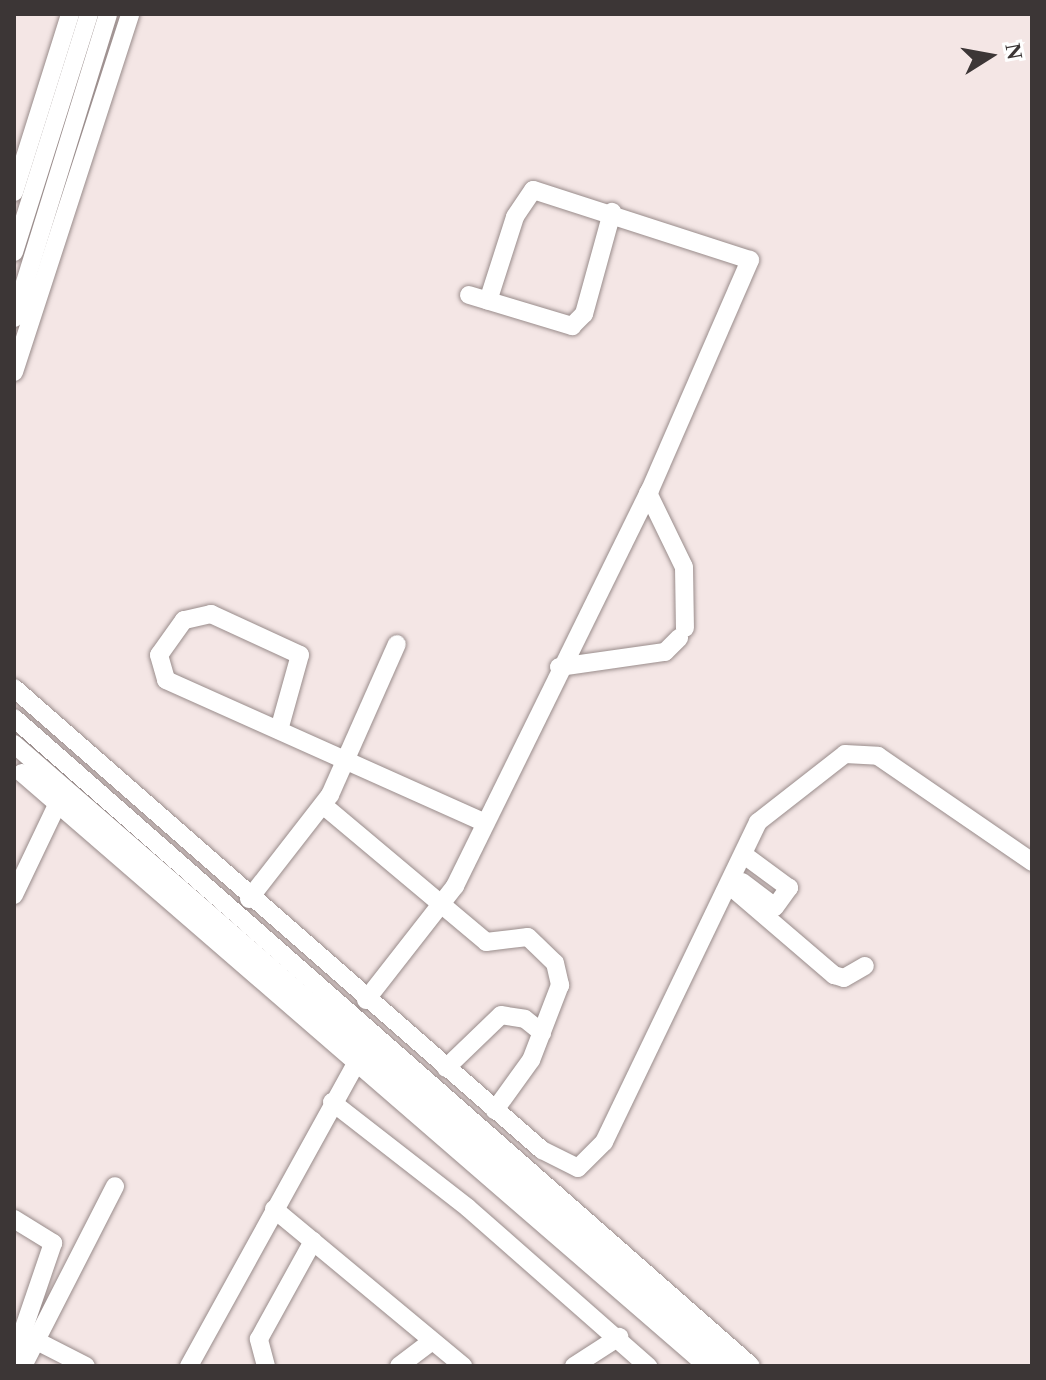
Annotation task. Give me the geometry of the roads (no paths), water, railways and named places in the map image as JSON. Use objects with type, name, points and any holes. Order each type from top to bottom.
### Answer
[{"type":"street","points":[[14,192],[70,14]]},
{"type":"street","points":[[14,252],[89,14]]},
{"type":"street","points":[[14,318],[108,14]]},
{"type":"street","points":[[14,372],[130,14]]},
{"type":"street","points":[[366,1000],[443,904],[648,493],[750,260],[612,212],[533,190],[515,217],[488,301]]},
{"type":"street","points":[[469,295],[558,325],[579,322],[612,212]]},
{"type":"street","points":[[559,667],[665,652],[682,633],[684,567],[648,493]]},
{"type":"street","points":[[279,730],[300,655],[211,614],[184,620],[159,655],[161,676],[279,730],[347,759],[485,823]]},
{"type":"street","points":[[249,899],[323,805],[347,759],[397,644]]},
{"type":"street","points":[[16,694],[366,1000],[495,1110],[566,1165],[586,1165],[732,881],[758,822],[845,754],[865,750],[1032,862]]},
{"type":"street","points":[[14,718],[751,1366]]},
{"type":"street","points":[[14,744],[707,1366]]},
{"type":"street","points":[[22,773],[56,807],[360,1056],[729,1366]]},
{"type":"street","points":[[323,805],[486,942],[528,937],[555,963],[560,985],[542,1033],[495,1110]]},
{"type":"street","points":[[14,895],[56,807]]},
{"type":"street","points":[[732,881],[775,907],[789,888],[744,855]]},
{"type":"street","points":[[732,881],[834,975],[844,978],[865,966]]},
{"type":"street","points":[[446,1068],[501,1015],[542,1033]]},
{"type":"street","points":[[189,1366],[371,1031]]},
{"type":"street","points":[[332,1102],[619,1337],[648,1366]]},
{"type":"street","points":[[25,1335],[115,1186]]},
{"type":"street","points":[[274,1209],[463,1366]]},
{"type":"street","points":[[14,1219],[53,1243],[25,1335],[23,1360]]},
{"type":"street","points":[[266,1366],[259,1339],[313,1241]]},
{"type":"street","points":[[25,1335],[86,1366]]},
{"type":"street","points":[[574,1366],[619,1337]]},
{"type":"street","points":[[399,1366],[432,1341]]}]
